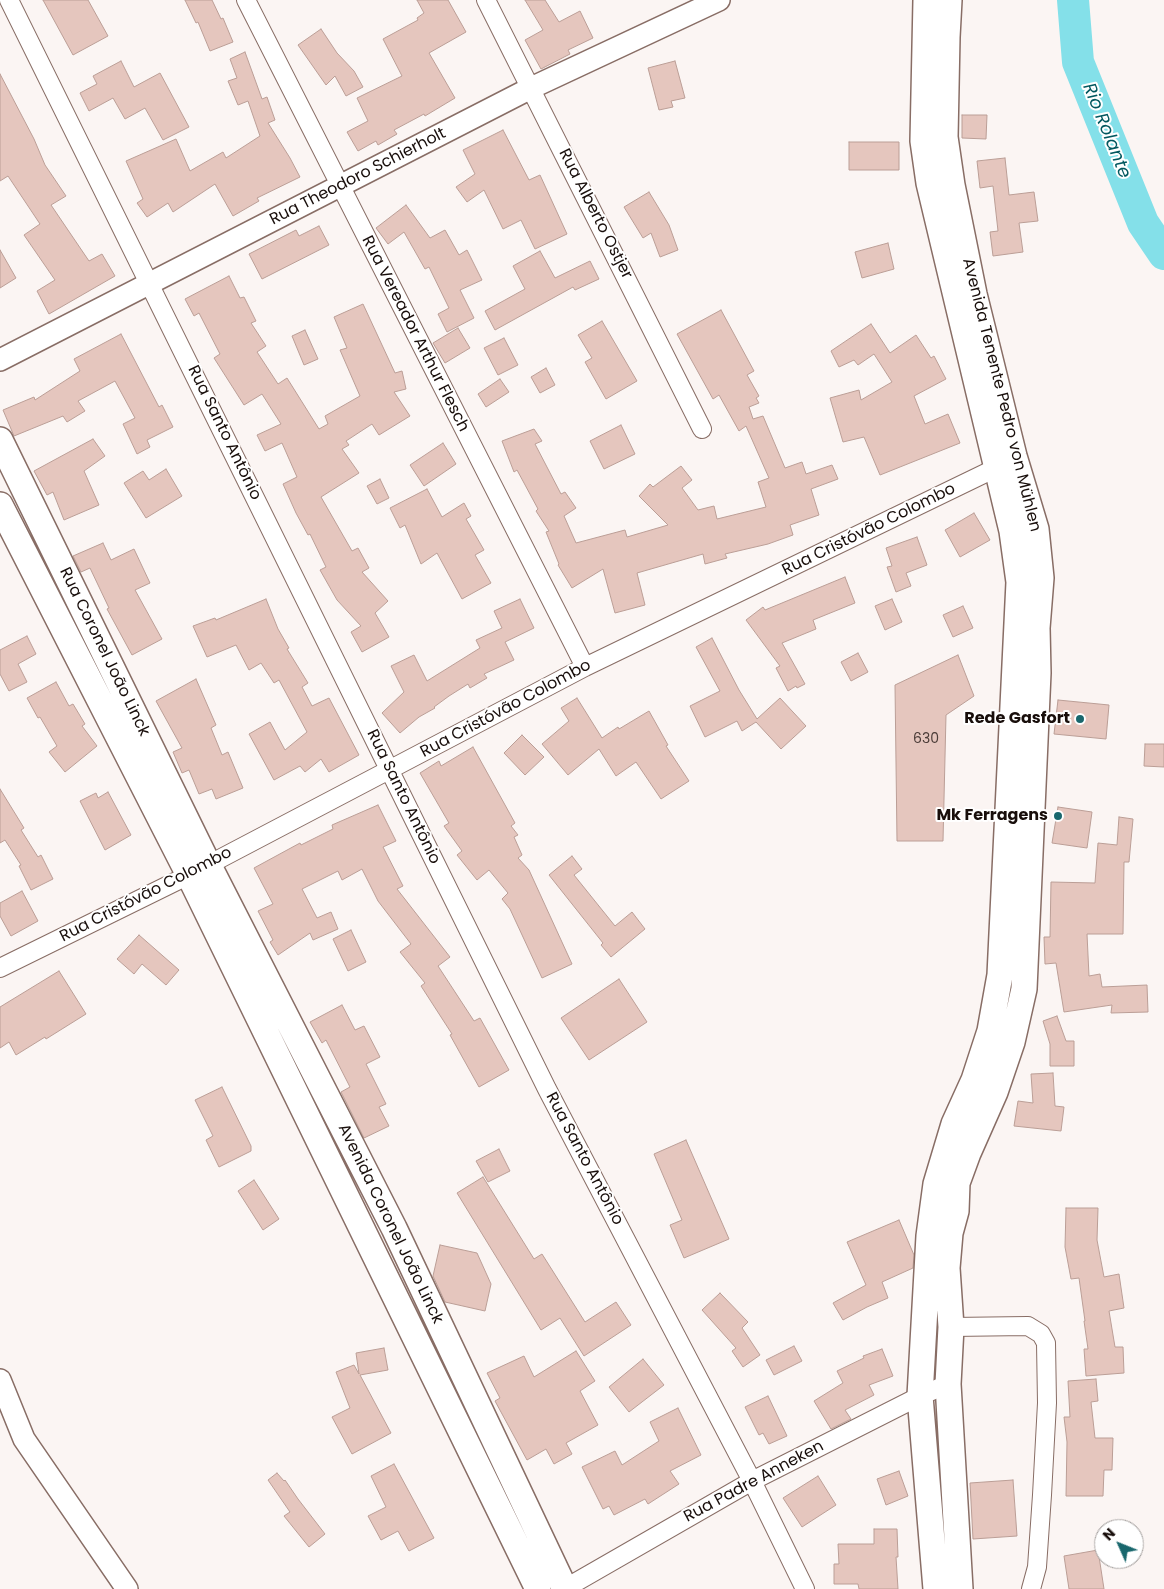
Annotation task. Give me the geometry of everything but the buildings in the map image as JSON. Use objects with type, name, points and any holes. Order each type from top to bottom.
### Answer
[{"type":"main road","name":"Avenida Tenente Pedro von Mühlen","points":[[926,0],[923,141],[929,183],[958,301],[1005,462],[1036,529],[1041,578],[1000,975],[990,1031],[974,1080],[954,1124],[936,1184],[929,1236],[920,1396],[936,1589]]},
{"type":"main road","name":"Avenida Tenente Pedro von Mühlen","points":[[949,0],[945,137],[952,185],[1005,462]]},
{"type":"main road","name":"Rua Coronel João Linck","points":[[0,440],[198,870]]},
{"type":"main road","name":"Rua Coronel João Linck","points":[[0,505],[198,870]]},
{"type":"main road","name":"Avenida Tenente Pedro von Mühlen","points":[[960,1589],[948,1384],[951,1327],[947,1268],[950,1233],[956,1211],[957,1184],[968,1153],[995,1092],[1012,1042],[1024,989],[1023,744]]},
{"type":"main road","name":"Avenida Coronel João Linck","points":[[198,870],[394,1228],[565,1589]]},
{"type":"main road","name":"Avenida Coronel João Linck","points":[[198,870],[538,1589]]},
{"type":"street","name":"Rua Santo Antônio","points":[[9,0],[151,284],[547,1089],[752,1480],[805,1589]]},
{"type":"street","name":"Rua Vereador Arthur Flesch","points":[[246,0],[585,667]]},
{"type":"street","name":"Rua Alberto Ostjer","points":[[486,0],[702,429]]},
{"type":"street","name":"Rua Theodoro Schierholt","points":[[0,360],[531,88],[712,2]]},
{"type":"street","name":"Rua Cristóvão Colombo","points":[[0,967],[198,870],[585,667],[1005,462]]},
{"type":"street","points":[[951,1327],[1028,1326],[1039,1332],[1045,1340],[1047,1347],[1047,1383],[1042,1495],[1036,1567],[1031,1589]]},
{"type":"street","points":[[0,1380],[24,1439],[127,1589]]},
{"type":"street","name":"Rua Padre Anneken","points":[[565,1589],[752,1480],[920,1396],[948,1384]]},
{"type":"waterway","name":"Rio Rolante","points":[[1073,0],[1078,62],[1143,223],[1164,254]]},
{"type":"place","name":"Rede Gasfort","points":[[1080,719]]},
{"type":"place","name":"Mk Ferragens","points":[[1058,816]]}]
